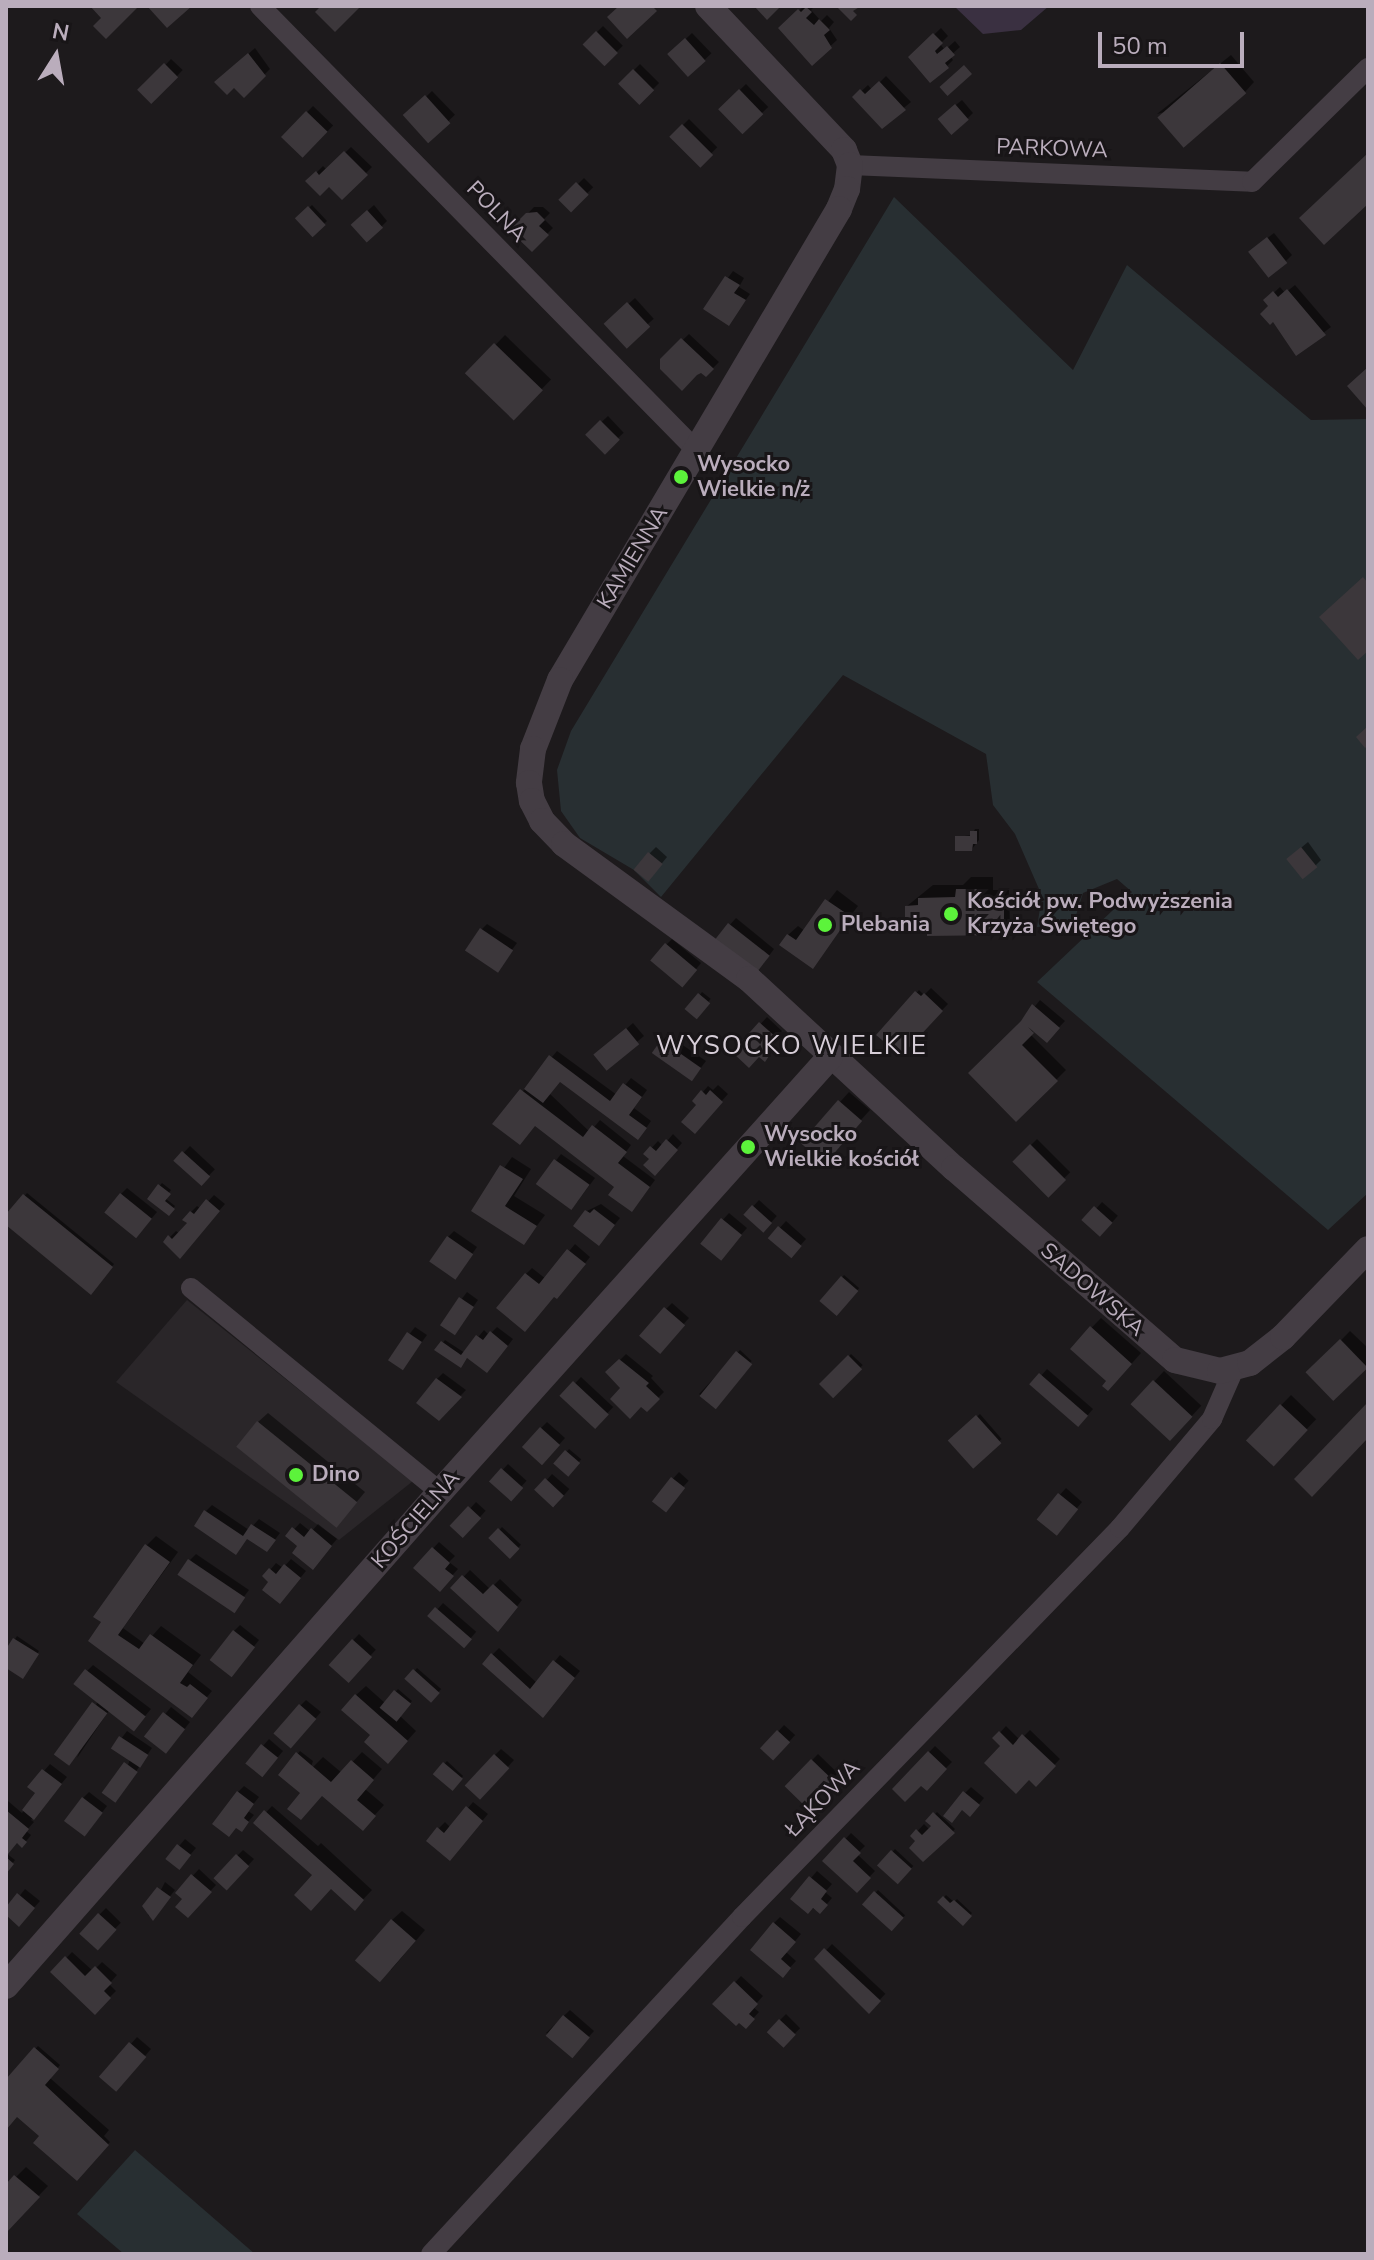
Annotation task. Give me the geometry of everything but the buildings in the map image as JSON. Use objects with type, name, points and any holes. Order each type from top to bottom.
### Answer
[{"type":"street","name":"POLNA","points":[[260,6],[697,451]]},
{"type":"street","points":[[708,6],[822,124],[844,150],[850,165]]},
{"type":"street","name":"PARKOWA","points":[[850,165],[1252,182],[1368,68]]},
{"type":"street","name":"KAMIENNA","points":[[830,1057],[749,979],[714,950],[564,844],[542,821],[532,801],[533,749],[560,680],[839,209],[847,189],[850,165]]},
{"type":"street","name":"SADOWSKA","points":[[830,1057],[1159,1349],[1192,1366],[1234,1369]]},
{"type":"street","name":"KOŚCIELNA","points":[[6,1986],[440,1492],[830,1057]]},
{"type":"street","points":[[1234,1369],[1266,1352],[1368,1249]]},
{"type":"street","points":[[191,1288],[440,1492]]},
{"type":"street","name":"ŁĄKOWA","points":[[431,2254],[742,1917],[1120,1528],[1212,1419],[1234,1369]]},
{"type":"shaded area","points":[[954,6],[1049,6],[1021,30],[983,34]]},
{"type":"shaded area","points":[[894,197],[1073,370],[1127,265],[1311,420],[1368,419],[1368,1193],[1328,1230],[1037,982],[1132,892],[1117,879],[1083,893],[1073,925],[1037,927],[1042,896],[1015,834],[993,805],[986,754],[843,675],[661,897],[634,870],[580,838],[561,811],[557,770],[571,731]]},
{"type":"shaded area","points":[[187,1300],[413,1481],[339,1540],[116,1382]]},
{"type":"shaded area","points":[[135,2150],[255,2254],[124,2254],[77,2214]]},
{"type":"place","name":"Wysocko Wielkie n/ż","points":[[681,477]]},
{"type":"place","name":"Kościół pw. Podwyższenia Krzyża Świętego","points":[[951,914]]},
{"type":"place","name":"Plebania","points":[[825,925]]},
{"type":"place","name":"Wysocko Wielkie kościół","points":[[748,1147]]},
{"type":"place","name":"Dino","points":[[296,1475]]},
{"type":"district","name":"WYSOCKO WIELKIE","points":[[792,1046]]}]
